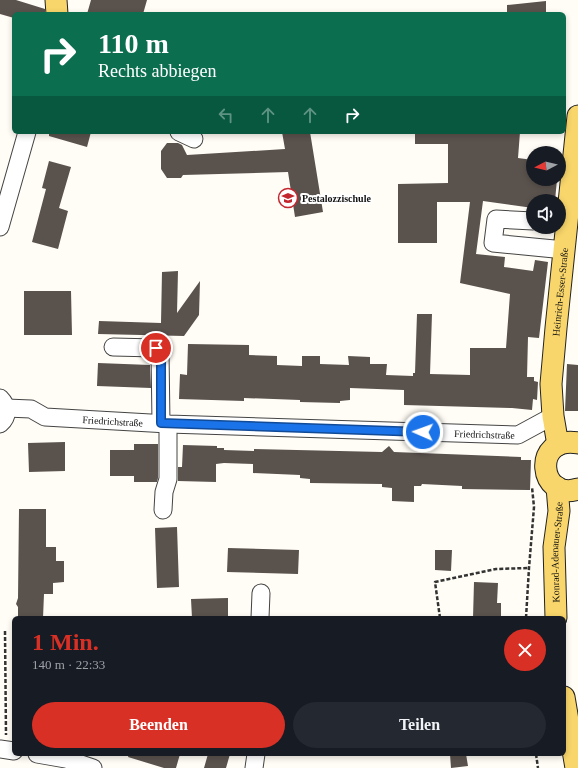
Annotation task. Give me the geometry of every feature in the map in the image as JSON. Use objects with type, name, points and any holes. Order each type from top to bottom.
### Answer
[{"type":"main road","points":[[56,0],[57,12]]},
{"type":"main road","name":"Heinrich-Esser-Straße","points":[[566,202],[578,116]]},
{"type":"main road","name":"Heinrich-Esser-Straße","points":[[564,234],[565,250],[552,377],[553,416],[568,444]]},
{"type":"main road","points":[[568,444],[552,450],[548,454],[545,467],[548,478],[557,487],[567,491],[578,489]]},
{"type":"main road","name":"Konrad-Adenauer-Straße","points":[[556,616],[554,547],[559,511],[557,487]]},
{"type":"main road","points":[[566,709],[576,768]]},
{"type":"street","points":[[62,12],[65,0]]},
{"type":"street","points":[[0,227],[26,134]]},
{"type":"street","points":[[526,221],[496,219],[493,243],[565,250]]},
{"type":"street","points":[[113,347],[156,348],[160,352],[168,480],[164,492],[163,510]]},
{"type":"street","points":[[0,424],[5,418],[2,400]]},
{"type":"street","name":"Friedrichstraße","points":[[2,400],[31,409],[45,417],[164,423],[518,435],[553,416]]},
{"type":"street","points":[[260,593],[260,616]]},
{"type":"street","points":[[49,756],[66,759],[94,768]]},
{"type":"street","points":[[254,768],[256,756]]},
{"type":"path","points":[[526,616],[534,507],[533,485]]},
{"type":"path","points":[[440,616],[435,582],[496,570],[529,568]]},
{"type":"path","points":[[5,632],[7,750]]},
{"type":"path","points":[[536,756],[538,768]]},
{"type":"building","points":[[0,0],[16,0],[45,9],[45,12],[12,12],[12,17],[0,14]]},
{"type":"building","points":[[91,0],[147,0],[144,12],[88,12]]},
{"type":"building","points":[[546,1],[546,12],[507,12],[507,5]]},
{"type":"building","points":[[49,134],[90,134],[87,147],[49,136]]},
{"type":"building","points":[[282,134],[310,134],[323,212],[295,217],[288,172],[183,175],[181,178],[167,178],[161,169],[161,151],[167,143],[178,143],[182,145],[187,155],[285,149]]},
{"type":"building","points":[[415,134],[520,134],[518,158],[526,159],[526,186],[556,186],[556,194],[526,194],[526,207],[483,201],[476,254],[505,257],[504,267],[533,271],[535,260],[548,262],[539,338],[528,337],[527,377],[534,377],[534,381],[538,382],[537,400],[533,399],[532,410],[512,408],[404,405],[404,390],[350,388],[350,400],[340,401],[340,403],[244,398],[244,401],[179,399],[180,374],[187,375],[188,344],[249,345],[249,355],[277,356],[277,365],[302,366],[302,356],[320,356],[320,364],[349,365],[348,356],[370,357],[370,364],[387,364],[386,375],[413,376],[413,373],[415,373],[417,314],[432,314],[430,374],[470,375],[470,348],[506,348],[510,294],[460,283],[470,202],[437,202],[437,243],[398,243],[398,184],[448,183],[448,144],[415,144]]},
{"type":"building","points":[[49,161],[71,167],[59,208],[68,211],[58,249],[32,242],[46,189],[42,188]]},
{"type":"building","points":[[178,271],[177,313],[200,281],[199,315],[184,336],[98,334],[99,321],[161,323],[162,272]]},
{"type":"building","points":[[24,291],[71,291],[72,335],[24,335]]},
{"type":"building","points":[[98,363],[150,365],[151,388],[97,386]]},
{"type":"building","points":[[567,364],[578,365],[578,411],[565,411]]},
{"type":"building","points":[[65,442],[65,471],[29,472],[28,443]]},
{"type":"building","points":[[134,444],[158,444],[157,482],[134,482],[134,476],[110,476],[110,450],[134,450]]},
{"type":"building","points":[[183,445],[217,446],[217,448],[224,448],[224,450],[254,451],[254,449],[382,452],[389,446],[394,452],[521,457],[521,460],[531,460],[530,490],[462,489],[462,486],[422,484],[421,486],[414,486],[414,502],[392,501],[392,488],[382,487],[382,484],[310,483],[310,479],[300,478],[300,475],[253,473],[253,464],[224,463],[216,464],[216,482],[178,481],[178,467],[182,467]]},
{"type":"building","points":[[19,509],[46,509],[46,547],[56,547],[56,561],[64,561],[64,582],[53,583],[53,594],[44,594],[43,616],[18,616],[18,607],[16,604],[18,598]]},
{"type":"building","points":[[177,527],[179,587],[157,588],[155,528]]},
{"type":"building","points":[[228,548],[299,550],[298,574],[227,572]]},
{"type":"building","points":[[435,550],[452,550],[451,571],[435,570]]},
{"type":"building","points":[[474,582],[498,583],[497,603],[501,603],[501,616],[473,616]]},
{"type":"building","points":[[228,598],[228,616],[192,616],[191,599]]},
{"type":"building","points":[[179,756],[176,768],[164,768],[128,757]]},
{"type":"building","points":[[207,756],[229,756],[226,768],[204,768]]},
{"type":"building","points":[[450,756],[466,756],[468,766],[451,768]]},
{"type":"place","name":"Pestalozzischule","points":[[288,198]]},
{"type":"route","points":[[156,348],[159,350],[161,355],[161,423],[423,432]]}]
